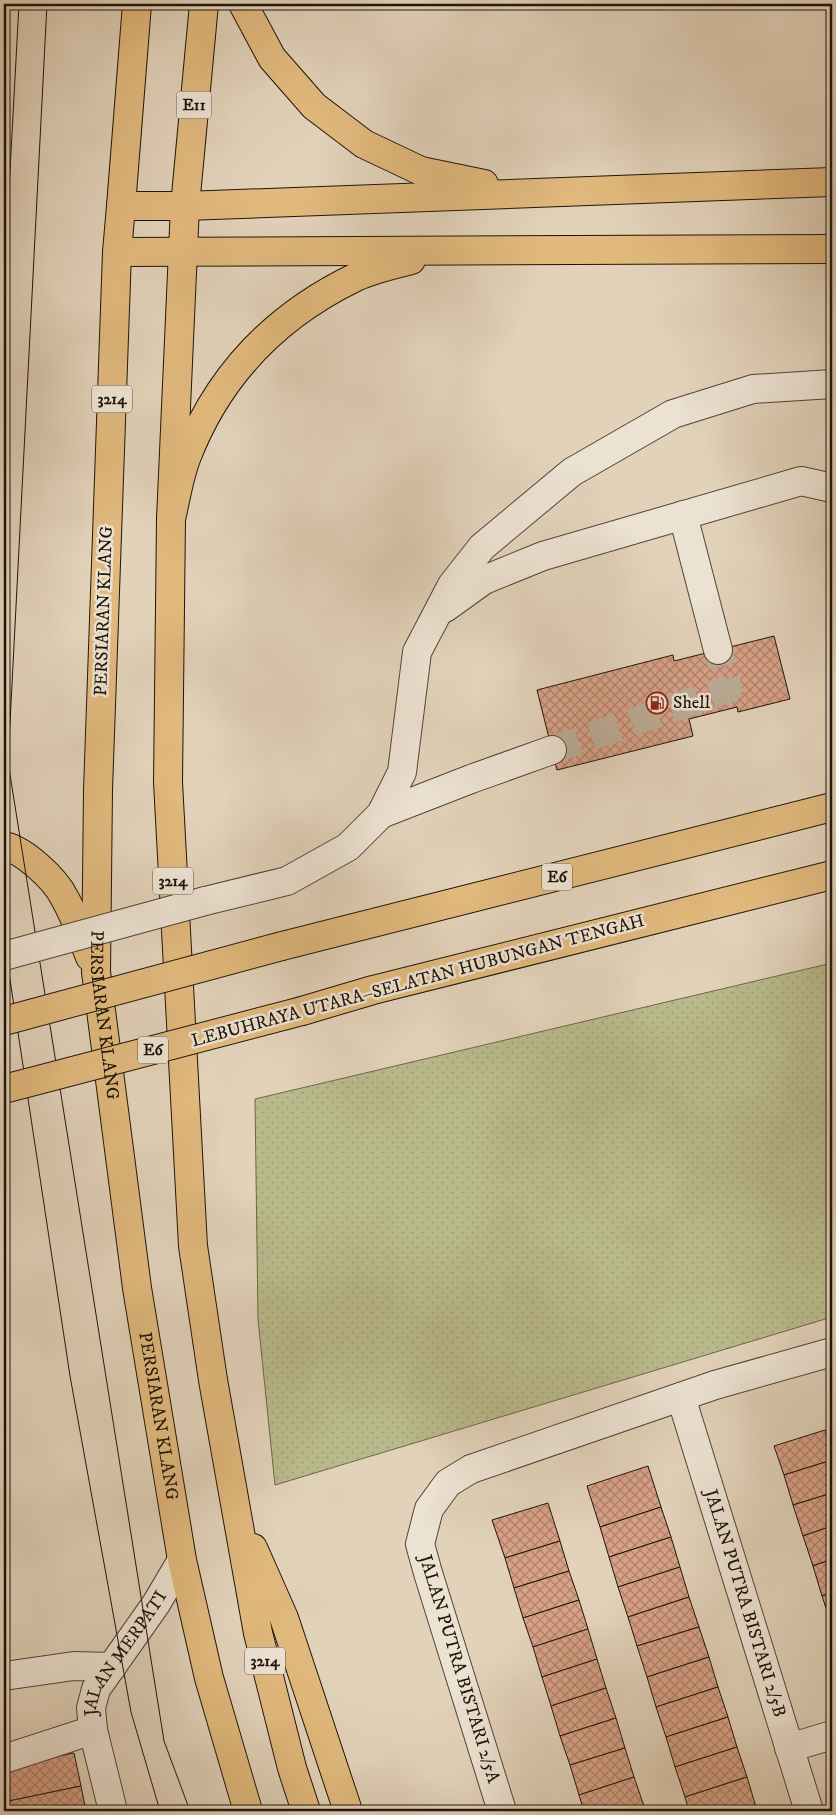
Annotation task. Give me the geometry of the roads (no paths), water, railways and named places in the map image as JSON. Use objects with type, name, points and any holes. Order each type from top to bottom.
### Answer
[{"type":"main road","name":"PERSIARAN KLANG","points":[[137,4],[117,252],[98,790],[96,972],[137,1288],[182,1560],[209,1678],[248,1811]]},
{"type":"main road","name":"E11","points":[[185,206],[204,4]]},
{"type":"main road","points":[[243,4],[272,58],[314,106],[364,144],[421,171],[526,193]]},
{"type":"main road","points":[[121,206],[185,206],[832,182]]},
{"type":"main road","name":"3214","points":[[185,206],[171,519],[168,782],[193,1246],[213,1380],[258,1633],[292,1768],[306,1811]]},
{"type":"main road","points":[[117,252],[482,252],[832,249]]},
{"type":"main road","points":[[171,519],[186,457],[214,399],[254,349],[302,308],[358,277],[418,258],[482,252]]},
{"type":"main road","name":"E6","points":[[4,1021],[282,946],[832,807]]},
{"type":"main road","points":[[4,846],[11,847],[33,860],[63,894],[76,919],[96,972]]},
{"type":"main road","name":"LEBUHRAYA UTARA–SELATAN HUBUNGAN TENGAH","points":[[4,1089],[302,1011],[373,990],[832,875]]},
{"type":"main road","points":[[235,1508],[284,1618],[348,1811]]},
{"type":"street","points":[[4,956],[205,901],[287,881],[348,847],[381,814],[402,772],[417,652],[452,584],[482,547],[572,472],[673,414],[753,389],[832,384]]},
{"type":"street","points":[[434,617],[484,580],[543,556],[801,481],[832,488]]},
{"type":"street","points":[[683,515],[718,650]]},
{"type":"street","points":[[381,814],[470,779],[552,750]]},
{"type":"street","name":"JALAN PUTRA BISTARI 2/5A","points":[[502,1811],[420,1544],[429,1509],[448,1483],[471,1469],[715,1385],[832,1352]]},
{"type":"street","name":"JALAN PUTRA BISTARI 2/5B","points":[[681,1397],[809,1811]]},
{"type":"street","name":"JALAN MERPATI","points":[[113,1811],[93,1730],[91,1708],[96,1689],[156,1604],[182,1560]]},
{"type":"street","points":[[4,1676],[74,1666],[112,1667]]},
{"type":"street","points":[[4,1759],[93,1730]]},
{"type":"street","points":[[789,1748],[832,1735]]},
{"type":"tunnel","points":[[552,750],[728,689],[718,650]]},
{"type":"tram line","points":[[4,282],[19,4]]},
{"type":"tram line","points":[[47,4],[8,762],[164,1741],[190,1811]]},
{"type":"tram line","points":[[4,940],[70,1376],[131,1712],[160,1811]]},
{"type":"place","name":"Shell","points":[[657,703]]}]
